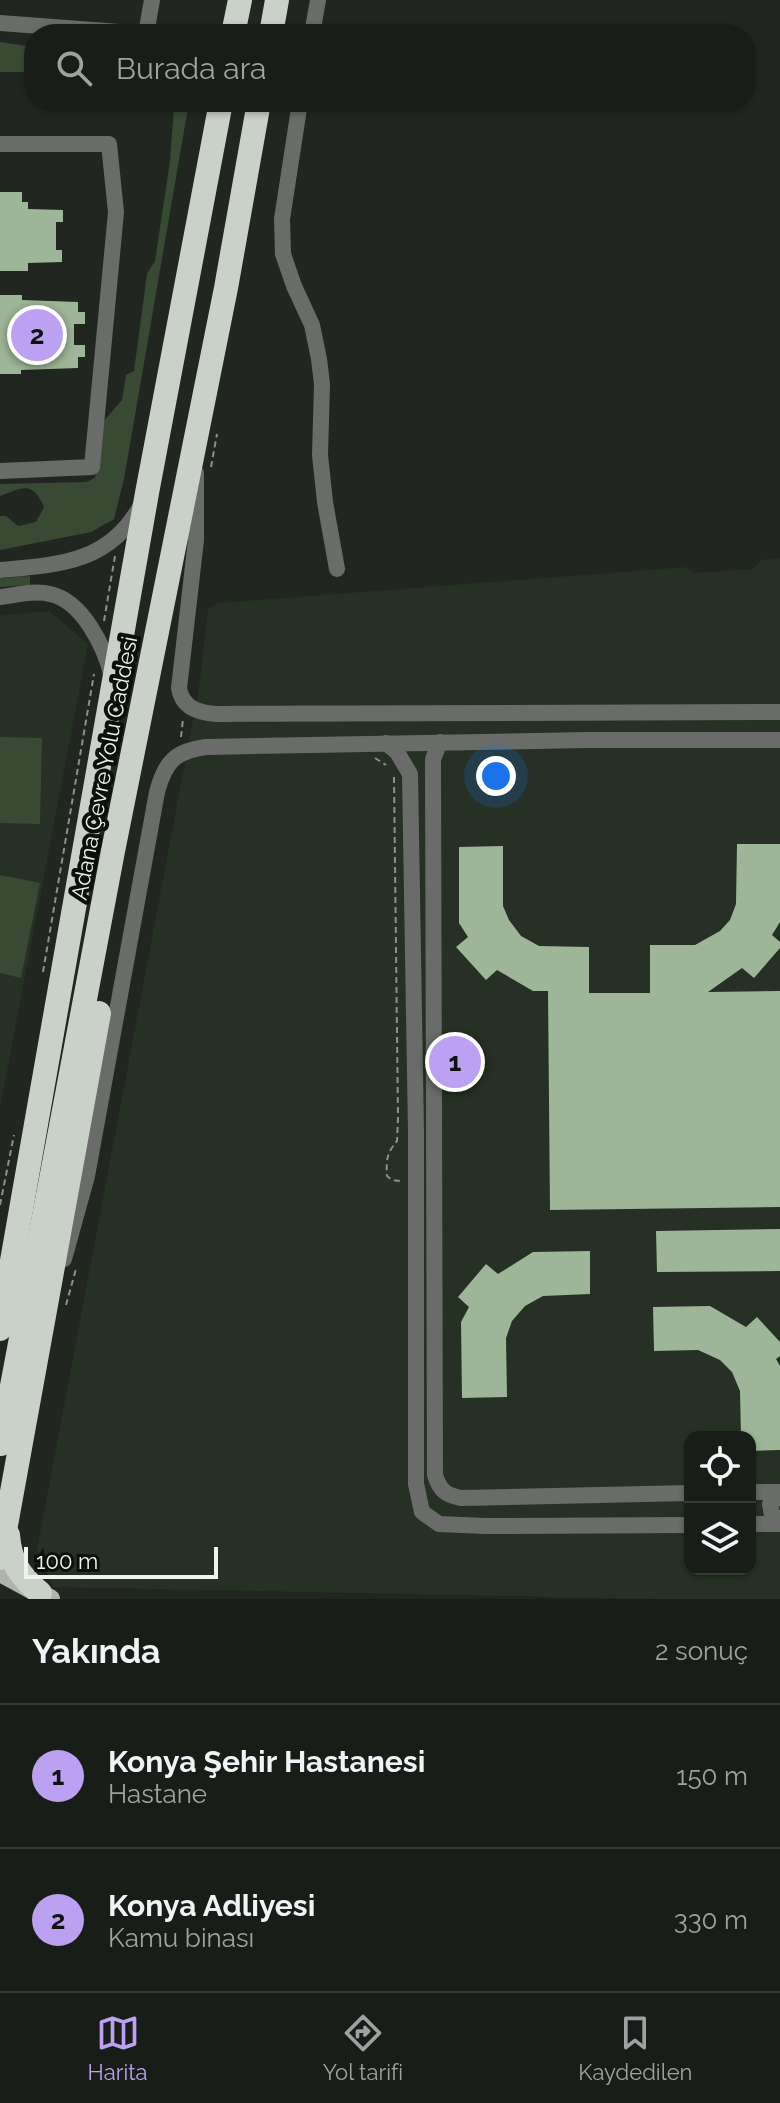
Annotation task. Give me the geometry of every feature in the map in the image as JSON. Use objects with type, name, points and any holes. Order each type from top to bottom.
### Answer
[{"type":"highway","points":[[235,24],[240,0]]},
{"type":"highway","points":[[273,24],[277,0]]},
{"type":"highway","name":"Adana Çevre Yolu Caddesi","points":[[0,1329],[147,493],[219,112]]},
{"type":"highway","name":"Adana Çevre Yolu Caddesi","points":[[1,1444],[113,851],[226,288],[257,112]]},
{"type":"highway","points":[[45,1596],[24,1579],[15,1566],[9,1546],[8,1478],[48,1302],[113,932],[116,898],[113,851]]},
{"type":"highway","points":[[0,1237],[50,977],[82,871]]},
{"type":"highway","points":[[0,1558],[7,1519]]},
{"type":"main road","points":[[0,1572],[45,1596]]},
{"type":"street","points":[[148,24],[152,0]]},
{"type":"street","points":[[314,24],[318,0]]},
{"type":"street","points":[[0,23],[24,25]]},
{"type":"street","points":[[298,112],[282,219],[283,254],[312,325],[319,359],[322,384],[320,455],[337,569]]},
{"type":"street","points":[[0,144],[109,144],[116,212],[92,467],[0,471]]},
{"type":"street","points":[[194,450],[197,517],[179,688],[184,702],[194,710],[217,714],[775,712]]},
{"type":"street","points":[[0,570],[41,567],[79,559],[108,544],[132,521],[147,493]]},
{"type":"street","points":[[41,567],[50,578],[41,593]]},
{"type":"street","points":[[0,597],[41,593],[64,601],[94,632],[109,666],[114,687]]},
{"type":"street","points":[[774,740],[752,733],[746,725],[753,715],[775,712]]},
{"type":"street","points":[[48,1302],[87,1176],[157,792],[164,770],[181,753],[191,749],[386,743],[774,740]]},
{"type":"street","points":[[440,742],[433,759],[435,1475],[438,1485],[444,1493],[461,1498],[684,1493]]},
{"type":"street","points":[[386,743],[397,752],[410,774],[416,1133],[416,1484],[422,1512],[439,1524],[684,1525]]},
{"type":"street","points":[[756,1492],[780,1493]]},
{"type":"street","points":[[780,1493],[770,1504],[772,1515],[780,1522]]},
{"type":"street","points":[[756,1524],[780,1522]]},
{"type":"shaded area","points":[[780,558],[780,1599],[53,1587],[37,1550],[199,688],[208,609],[218,603],[686,567],[693,573],[753,569],[762,560]]},
{"type":"shaded area","points":[[49,611],[88,644],[0,1108],[0,615]]},
{"type":"green space","points":[[0,42],[24,46],[24,72],[0,72]]},
{"type":"green space","points":[[174,112],[187,112],[124,479],[114,519],[91,532],[0,550],[0,516],[6,516],[18,526],[36,522],[44,507],[30,489],[0,496],[0,484],[86,482],[95,478],[103,422],[122,400],[126,375],[134,371],[147,274],[155,261],[170,161]]},
{"type":"green space","points":[[30,576],[30,585],[0,587],[0,578]]},
{"type":"green space","points":[[0,737],[42,738],[40,824],[0,823]]},
{"type":"green space","points":[[0,875],[40,883],[21,978],[0,973]]},
{"type":"building","points":[[0,192],[22,192],[22,202],[28,202],[28,209],[63,210],[63,222],[56,222],[56,250],[62,250],[62,262],[28,263],[28,271],[0,271]]},
{"type":"building","points":[[0,295],[22,295],[22,300],[78,302],[78,312],[85,312],[85,324],[74,324],[74,345],[85,345],[85,357],[78,357],[78,368],[0,374]]},
{"type":"building","points":[[737,844],[780,844],[780,922],[772,935],[780,942],[780,948],[754,978],[742,968],[708,992],[780,991],[780,1207],[550,1210],[548,991],[533,991],[497,970],[486,980],[456,947],[468,937],[459,923],[459,847],[503,846],[503,906],[509,920],[521,936],[539,946],[589,947],[589,993],[650,993],[650,945],[695,945],[720,931],[730,920],[736,904]]},
{"type":"building","points":[[780,1229],[780,1271],[657,1272],[656,1231]]},
{"type":"building","points":[[590,1251],[590,1294],[543,1296],[525,1306],[512,1321],[506,1338],[507,1397],[462,1398],[461,1322],[469,1307],[458,1297],[486,1264],[498,1274],[533,1252]]},
{"type":"building","points":[[710,1306],[746,1327],[757,1317],[780,1342],[780,1356],[776,1359],[780,1366],[780,1450],[756,1451],[756,1431],[741,1431],[740,1391],[732,1372],[720,1360],[698,1350],[654,1351],[653,1307]]},
{"type":"place","name":"Konya Adliyesi","points":[[37,335]]},
{"type":"place","name":"Konya Şehir Hastanesi","points":[[455,1062]]}]
